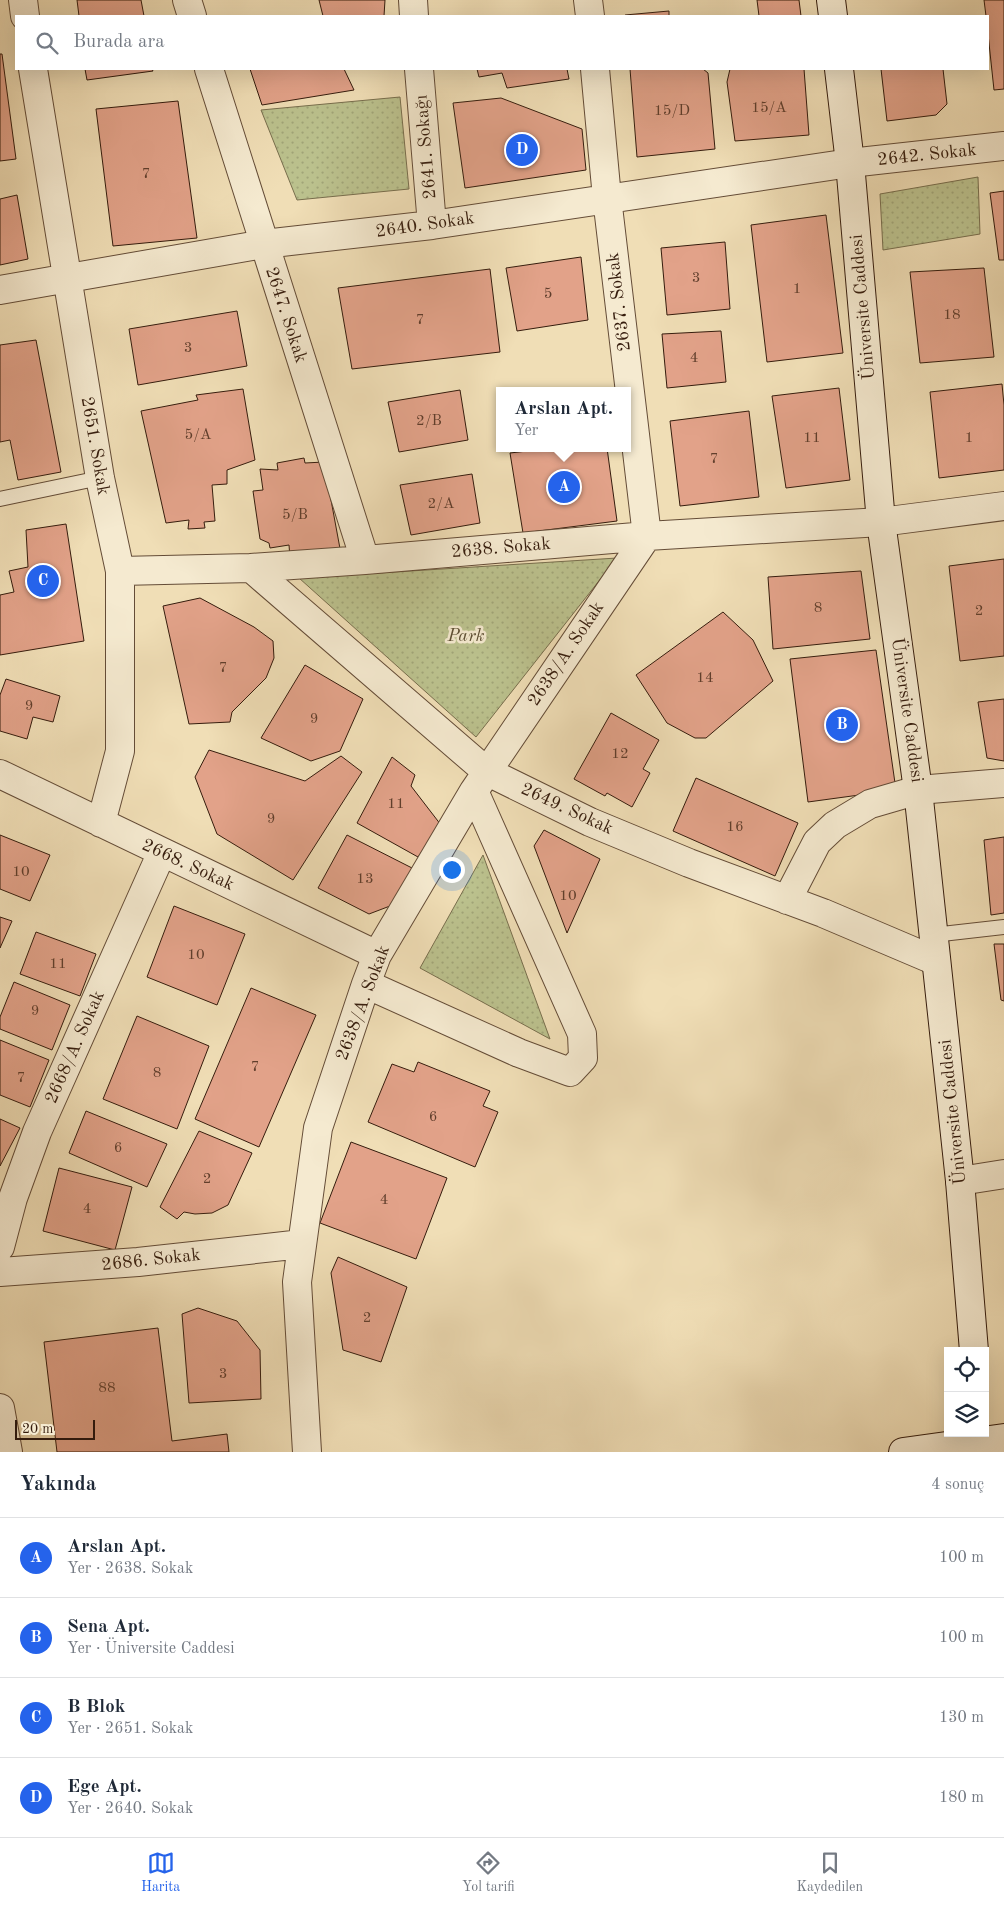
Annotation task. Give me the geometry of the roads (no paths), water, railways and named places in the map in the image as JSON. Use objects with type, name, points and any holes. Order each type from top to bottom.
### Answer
[{"type":"street","points":[[22,0],[25,15]]},
{"type":"street","points":[[187,0],[192,15]]},
{"type":"street","points":[[413,0],[414,15]]},
{"type":"street","points":[[588,0],[590,15]]},
{"type":"street","points":[[831,0],[833,15]]},
{"type":"street","name":"2651. Sokak","points":[[33,70],[100,478],[120,571],[120,751],[101,823]]},
{"type":"street","name":"2647. Sokak","points":[[209,70],[365,560]]},
{"type":"street","name":"2641. Sokağı","points":[[419,70],[432,225]]},
{"type":"street","name":"2637. Sokak","points":[[595,70],[607,198],[629,387]]},
{"type":"street","name":"Üniversite Caddesi","points":[[839,70],[850,163],[882,522],[918,790],[960,1181],[974,1347]]},
{"type":"street","name":"2642. Sokak","points":[[850,163],[1004,146]]},
{"type":"street","name":"2640. Sokak","points":[[0,290],[264,244],[432,225],[850,163]]},
{"type":"street","name":"2637. Sokak","points":[[631,401],[647,536]]},
{"type":"street","name":"2638. Sokak","points":[[120,571],[251,568],[647,536],[882,522],[1004,506]]},
{"type":"street","name":"2638/A. Sokak","points":[[307,1452],[296,1282],[318,1128],[366,984],[378,954],[480,781],[647,536]]},
{"type":"street","name":"2649. Sokak","points":[[251,568],[480,781],[590,822],[787,900],[935,948]]},
{"type":"street","name":"2668. Sokak","points":[[0,774],[378,954]]},
{"type":"street","points":[[366,984],[519,1053],[570,1072],[583,1058],[582,1034],[480,781]]},
{"type":"street","points":[[787,900],[817,842],[835,825],[870,804],[918,790],[1004,783]]},
{"type":"street","name":"2668/A. Sokak","points":[[0,1247],[13,1198],[37,1132],[162,852]]},
{"type":"street","points":[[960,1181],[1004,1174]]},
{"type":"street","name":"2686. Sokak","points":[[0,1272],[138,1262],[302,1244]]},
{"type":"street","points":[[0,1408],[8,1452]]},
{"type":"street","points":[[903,1452],[990,1437]]},
{"type":"lane","points":[[0,498],[100,478]]},
{"type":"lane","points":[[935,948],[1004,927]]},
{"type":"place","name":"Ege Apt.","points":[[522,150]]},
{"type":"place","name":"Arslan Apt.","points":[[564,487]]},
{"type":"place","name":"B Blok","points":[[43,581]]},
{"type":"place","name":"Sena Apt.","points":[[842,725]]},
{"type":"park label","name":"Park","points":[[466,636]]}]
